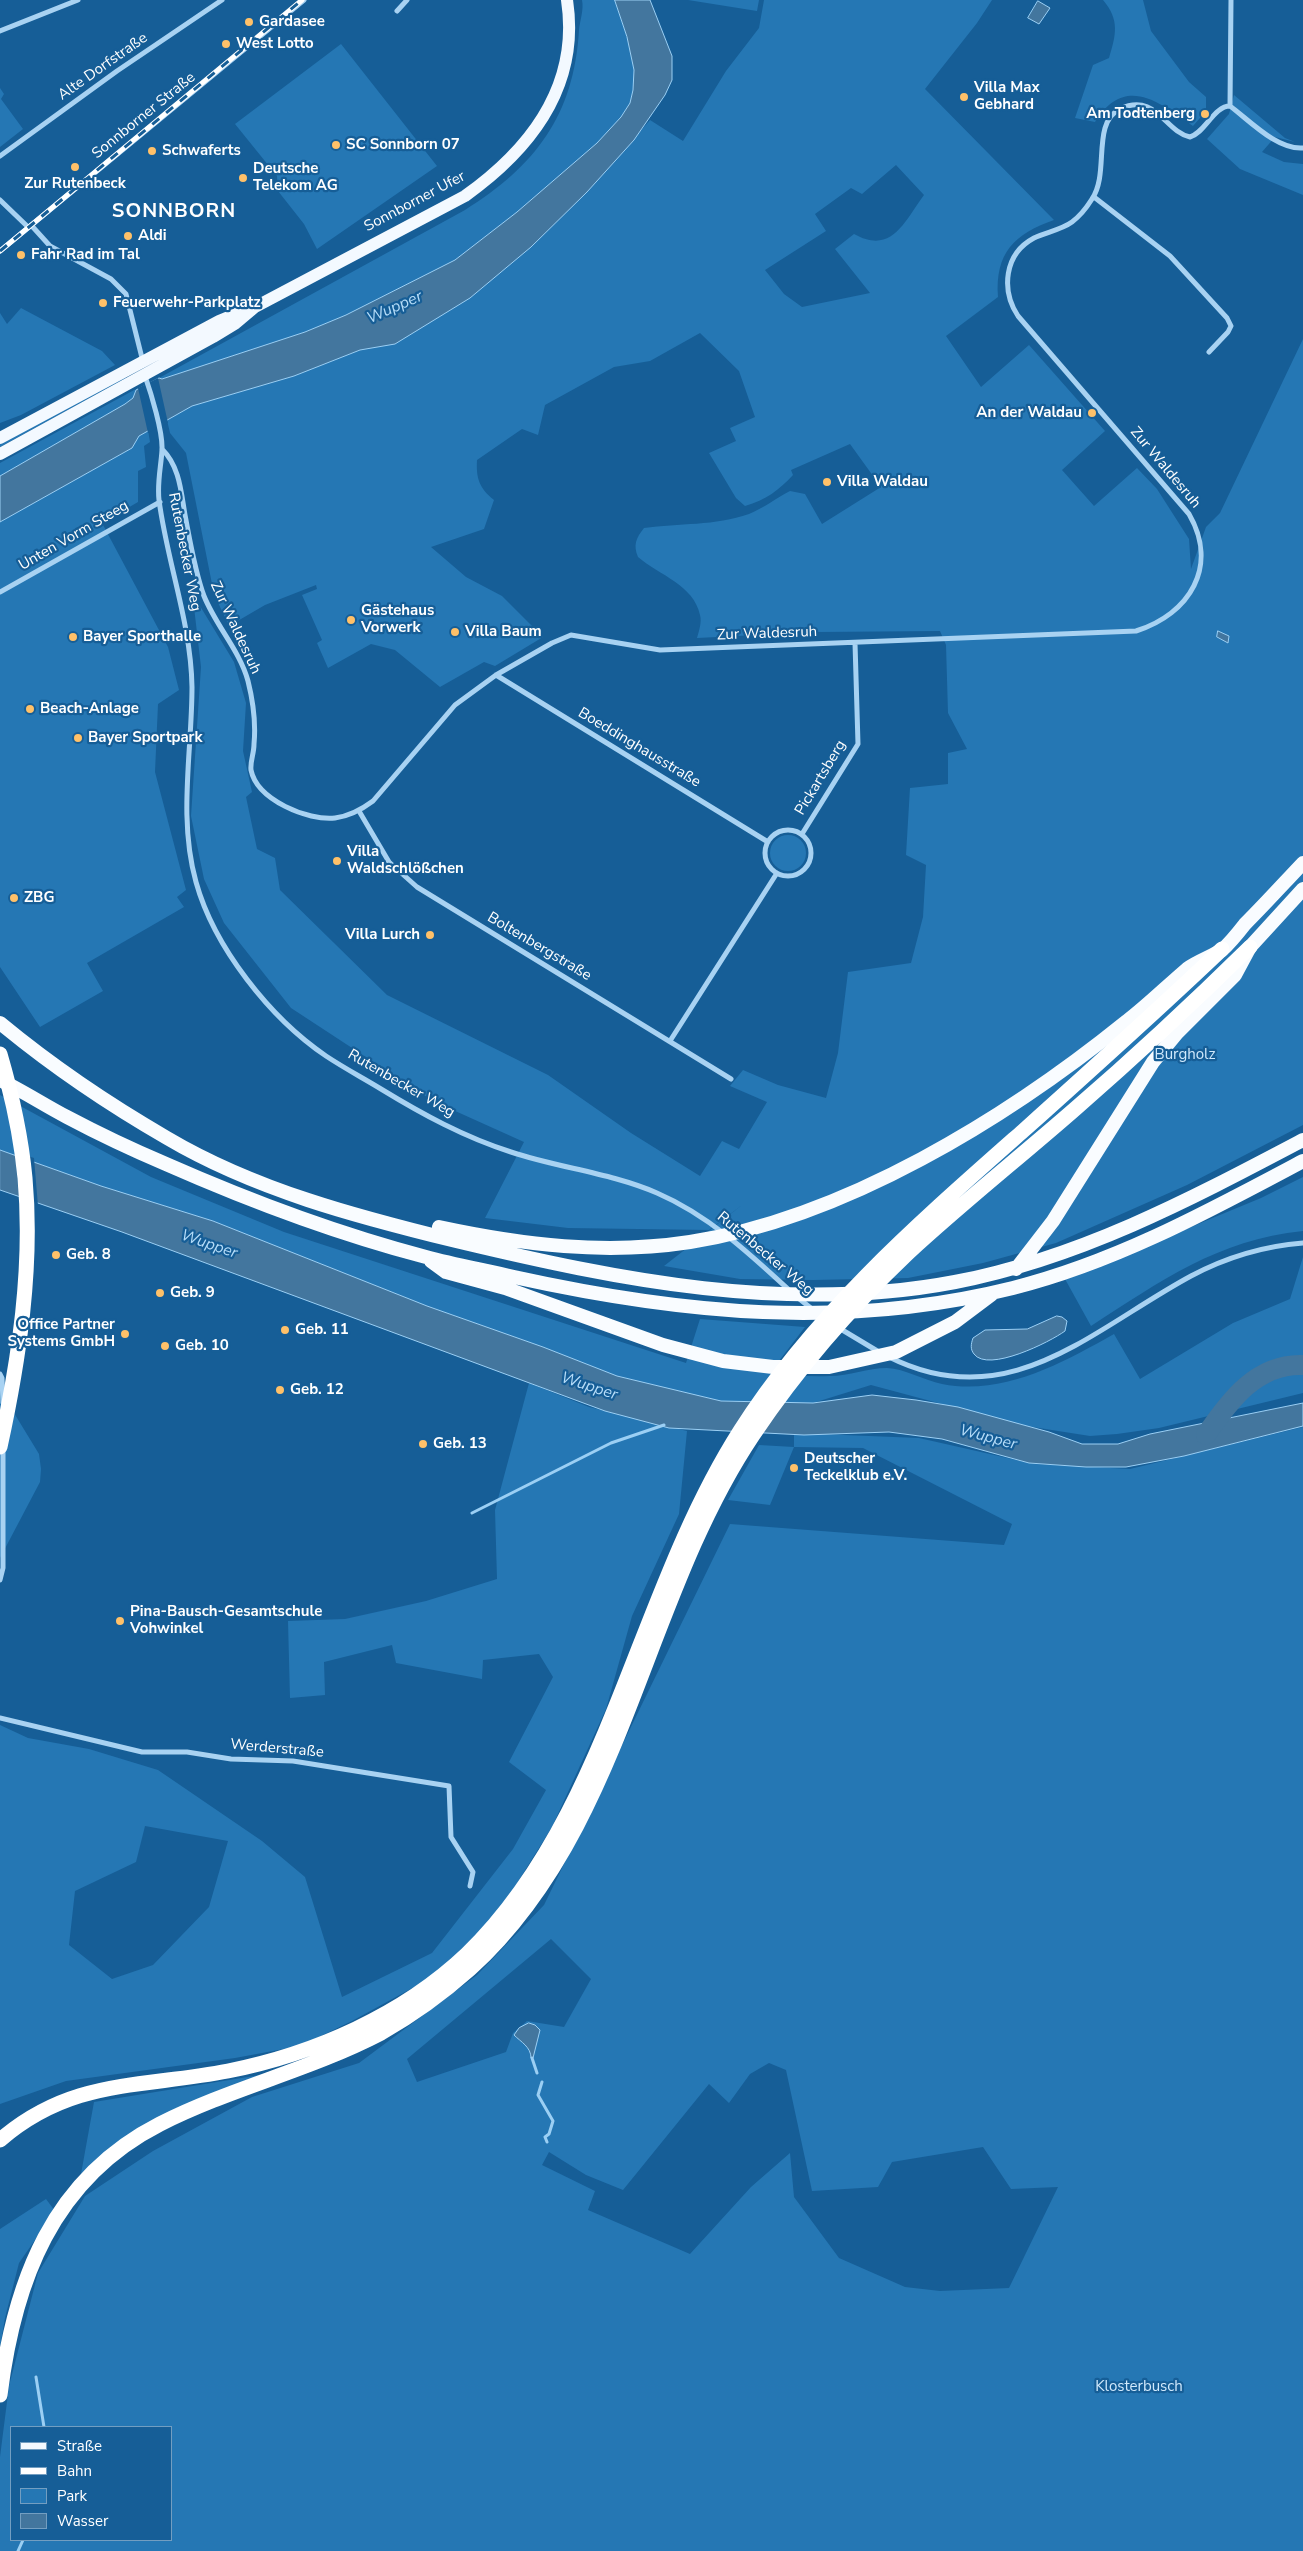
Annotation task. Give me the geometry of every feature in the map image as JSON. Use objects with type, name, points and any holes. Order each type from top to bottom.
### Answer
[{"type":"highway","points":[[0,2396],[11,2324],[24,2282],[38,2249],[58,2214],[83,2183],[127,2144],[179,2115],[310,2064],[382,2032],[443,1993],[502,1936],[533,1898],[577,1824],[596,1783],[654,1622],[676,1551],[706,1489],[739,1433],[768,1390],[840,1302],[947,1197],[1062,1096],[1222,949],[1303,863]]},
{"type":"highway","points":[[0,2140],[30,2117],[76,2095],[122,2085],[222,2072],[262,2064],[305,2049],[378,2017],[427,1987],[465,1956],[506,1912],[540,1862],[570,1810],[654,1622],[718,1495],[750,1440],[781,1394],[854,1308],[907,1254],[1074,1110],[1178,1017],[1250,947],[1303,889]]},
{"type":"highway","points":[[426,1257],[446,1272],[506,1288],[663,1345],[723,1361],[773,1367],[828,1367],[864,1361],[896,1352],[926,1339],[980,1305],[1023,1261],[1068,1196],[1127,1099],[1152,1062],[1177,1033],[1235,975],[1250,947]]},
{"type":"highway","points":[[136,1118],[283,1183],[340,1202],[490,1238],[538,1246],[587,1249],[655,1246],[713,1238],[800,1213],[857,1191],[889,1176],[976,1127],[1072,1063],[1127,1022],[1189,968],[1222,949]]},
{"type":"highway","points":[[0,1023],[89,1091],[168,1139],[233,1170],[344,1211],[437,1236],[560,1264],[685,1286],[781,1296],[883,1292],[952,1283],[1044,1260],[1139,1224],[1303,1140]]},
{"type":"highway","points":[[0,1054],[13,1099],[20,1140],[27,1221],[22,1309],[0,1447]]},
{"type":"highway","points":[[0,1076],[6,1083],[122,1144],[226,1190],[323,1225],[426,1257],[634,1300],[728,1312],[836,1314],[935,1304],[1007,1289],[1054,1276],[1146,1242],[1202,1215],[1303,1161]]},
{"type":"main road","name":"Sonnborner Ufer","points":[[0,438],[218,320],[255,307],[465,196],[488,180],[515,155],[540,122],[559,83],[568,47],[567,0]]},
{"type":"main road","name":"Sonnborner Ufer","points":[[0,454],[146,379],[236,323],[255,307]]},
{"type":"street","points":[[0,31],[78,0]]},
{"type":"street","name":"Alte Dorfstraße","points":[[0,156],[117,71],[222,0]]},
{"type":"street","name":"Sonnborner Straße","points":[[0,251],[304,0]]},
{"type":"street","points":[[397,10],[407,0]]},
{"type":"street","points":[[1230,0],[1230,106],[1280,142],[1295,148],[1303,148]]},
{"type":"street","name":"Zur Waldesruh","points":[[162,449],[169,456],[180,479],[186,518],[204,597],[243,667],[248,681],[254,711],[254,746],[250,761],[252,772],[258,783],[284,806],[306,814],[329,818],[359,811],[373,802],[454,705],[496,675],[552,643],[571,635],[660,650],[1136,631],[1161,620],[1173,612],[1184,603],[1196,582],[1201,548],[1195,524],[1189,514],[1018,316],[1008,297],[1009,268],[1018,251],[1036,237],[1073,221],[1094,197],[1102,177],[1105,125],[1115,112],[1135,106],[1148,108],[1190,137],[1196,135],[1224,107],[1230,106]]},
{"type":"street","points":[[1094,197],[1170,256],[1227,318],[1231,326],[1228,332],[1209,352]]},
{"type":"street","name":"Rutenbecker Weg","points":[[0,200],[50,246],[111,280],[126,294],[161,442],[162,449],[158,480],[160,502],[183,613],[191,671],[186,814],[188,844],[195,880],[204,907],[218,935],[248,980],[276,1012],[324,1054],[428,1118],[482,1142],[545,1162],[617,1179],[656,1192],[687,1208],[740,1245],[803,1303],[830,1322],[900,1362],[944,1376],[971,1378],[992,1376],[1031,1367],[1089,1339],[1201,1271],[1269,1248],[1303,1243]]},
{"type":"street","name":"Unten Vorm Steeg","points":[[0,592],[160,502]]},
{"type":"street","name":"Pickartsberg","points":[[802,834],[858,744],[855,643]]},
{"type":"street","name":"Boeddinghausstraße","points":[[496,675],[768,842]]},
{"type":"street","name":"Boltenbergstraße","points":[[359,811],[389,862],[417,887],[731,1079]]},
{"type":"street","name":"Pickartsberg","points":[[768,842],[783,830],[796,831],[802,834],[811,846],[812,854],[806,868],[792,876],[777,873]]},
{"type":"street","points":[[670,1041],[777,873],[767,862],[768,842]]},
{"type":"street","points":[[0,1580],[4,1568],[1,1376]]},
{"type":"street","name":"Werderstraße","points":[[0,1718],[142,1752],[187,1752],[231,1759],[293,1761],[449,1786],[451,1837],[473,1872],[470,1886]]},
{"type":"green space","points":[[582,0],[615,0],[627,37],[634,70],[630,103],[621,117],[597,143],[517,212],[455,260],[346,315],[305,332],[162,379],[159,378],[465,210],[512,175],[531,156],[546,136],[559,113],[569,88],[576,61]]},
{"type":"green space","points":[[688,0],[759,0],[757,11]]},
{"type":"green space","name":"Burgholz","points":[[764,0],[992,0],[977,23],[925,89],[1054,220],[1028,232],[1010,247],[1000,268],[998,297],[946,336],[981,387],[1029,345],[1105,431],[1062,470],[1094,506],[1137,468],[1157,489],[1189,539],[1191,569],[1206,527],[1220,513],[1303,339],[1303,1125],[1187,1185],[1056,1243],[983,1263],[908,1278],[740,1279],[664,1266],[742,1205],[709,1230],[568,1228],[485,1218],[524,1142],[433,1101],[291,1008],[224,923],[204,879],[191,816],[201,667],[194,607],[200,606],[234,662],[246,703],[243,751],[252,792],[246,797],[257,849],[275,858],[280,890],[387,995],[548,1075],[631,1133],[700,1176],[722,1141],[739,1149],[767,1102],[730,1086],[743,1070],[778,1085],[826,1098],[838,1053],[848,972],[911,963],[923,917],[926,865],[906,855],[910,788],[948,784],[948,753],[967,749],[948,713],[946,645],[940,631],[816,632],[697,638],[701,618],[691,596],[675,582],[638,557],[636,545],[637,538],[644,528],[723,521],[736,518],[754,512],[790,491],[805,494],[822,524],[881,487],[850,444],[791,470],[793,475],[777,490],[766,498],[745,506],[736,498],[709,453],[736,441],[730,428],[755,417],[739,371],[700,333],[650,361],[614,367],[545,405],[538,435],[522,429],[477,460],[479,482],[494,500],[484,529],[431,547],[466,577],[502,596],[543,637],[495,666],[484,662],[440,687],[395,650],[371,644],[328,668],[317,643],[322,640],[302,595],[317,589],[316,585],[265,605],[229,626],[214,594],[186,453],[170,433],[167,420],[192,406],[294,376],[360,350],[395,343],[470,298],[587,192],[650,120],[683,141],[726,71],[759,28]],"holes":[[[896,165],[924,195],[903,225],[888,238],[878,241],[854,234],[835,249],[870,293],[802,307],[784,294],[765,270],[826,231],[815,214],[851,188],[862,194]]]},
{"type":"green space","points":[[1103,0],[1143,0],[1151,31],[1189,82],[1206,97],[1206,111],[1193,126],[1168,108],[1142,97],[1130,96],[1118,99],[1106,107],[1095,122],[1075,118],[1093,65],[1109,58],[1115,35],[1112,14]]},
{"type":"green space","name":"SC Sonnborn 07","points":[[341,44],[437,166],[317,249],[304,224],[278,191],[277,176],[235,124]]},
{"type":"green space","points":[[0,88],[4,94],[1,99],[23,129],[0,147]]},
{"type":"green space","points":[[1234,95],[1285,138],[1295,142],[1275,137],[1262,152],[1284,162],[1303,164],[1303,195],[1240,169],[1207,139],[1229,114]]},
{"type":"green space","points":[[21,308],[102,351],[115,365],[21,415],[0,423],[0,313],[7,324]]},
{"type":"green space","points":[[125,376],[126,378],[0,447],[0,443]]},
{"type":"green space","points":[[136,389],[133,398],[125,404],[0,476],[0,463]]},
{"type":"green space","name":"Bayer Sportpark","points":[[148,430],[150,442],[144,446],[146,467],[138,471],[138,502],[102,523],[168,647],[179,690],[158,704],[155,772],[186,890],[177,897],[184,907],[87,963],[103,991],[40,1027],[0,967],[0,522],[132,448],[139,436]]},
{"type":"green space","points":[[788,835],[795,836],[801,840],[805,846],[805,860],[801,866],[795,870],[788,871],[781,870],[775,866],[771,860],[770,853],[771,846],[775,840],[781,836]]},
{"type":"green space","points":[[0,1095],[151,1177],[284,1232],[686,1363],[700,1319],[805,1327],[769,1374],[837,1376],[887,1368],[901,1370],[942,1384],[988,1385],[1010,1381],[1053,1366],[1114,1334],[1140,1379],[1233,1323],[1290,1299],[1303,1257],[1303,1393],[1159,1428],[1090,1436],[1020,1425],[871,1385],[813,1403],[721,1401],[617,1376],[543,1347],[427,1306],[213,1221],[101,1186],[0,1150]]},
{"type":"green space","points":[[1303,1177],[1303,1231],[1243,1243],[1217,1253],[1166,1279],[1091,1326],[1065,1279],[1261,1198]]},
{"type":"green space","points":[[529,1383],[589,1407],[687,1431],[679,1514],[632,1616],[606,1709],[552,1827],[496,1917],[429,1979],[352,2021],[300,2046],[235,2058],[66,2081],[0,2104],[0,1725],[28,1738],[89,1749],[158,1770],[262,1841],[305,1877],[342,1997],[432,1953],[513,1849],[546,1790],[509,1762],[553,1677],[539,1654],[483,1660],[482,1679],[396,1663],[392,1645],[324,1662],[325,1695],[290,1698],[288,1621],[345,1619],[426,1601],[497,1579],[495,1510]],"holes":[[[145,1826],[228,1841],[209,1907],[153,1965],[112,1979],[69,1945],[75,1891],[136,1862]]]},
{"type":"green space","points":[[0,1390],[39,1454],[41,1469],[40,1482],[0,1558]]},
{"type":"green space","name":"Klosterbusch","points":[[1303,1427],[1303,2551],[0,2551],[0,2457],[9,2386],[38,2273],[85,2196],[153,2151],[252,2097],[359,2063],[477,1975],[544,1905],[730,1524],[1004,1545],[1012,1524],[863,1448],[794,1447],[794,1433],[919,1438],[1034,1464],[1130,1469]],"holes":[[[551,1939],[591,1979],[564,2027],[527,2021],[513,2033],[506,2052],[417,2082],[407,2059]],[[769,2063],[786,2070],[812,2191],[878,2187],[892,2162],[983,2147],[1011,2189],[1058,2187],[1009,2288],[940,2291],[905,2287],[839,2258],[794,2197],[790,2153],[751,2187],[690,2254],[588,2210],[595,2191],[542,2165],[549,2152],[586,2175],[623,2190],[709,2084],[729,2103],[750,2074]]]},
{"type":"green space","points":[[759,1445],[794,1447],[770,1505],[728,1500]]},
{"type":"green space","points":[[260,2075],[110,2148],[81,2174],[94,2102]]},
{"type":"green space","points":[[46,2199],[55,2211],[19,2263],[5,2318],[0,2347],[0,2229]]},
{"type":"water","points":[[615,0],[650,0],[672,56],[672,80],[665,95],[634,140],[587,192],[531,247],[470,298],[395,344],[360,350],[294,376],[192,406],[139,436],[132,448],[0,522],[0,476],[125,404],[133,398],[136,390],[159,378],[162,379],[305,332],[346,315],[455,260],[517,212],[597,143],[621,117],[630,103],[634,70],[627,37]]},
{"type":"water","points":[[1038,1],[1050,8],[1039,24],[1028,18]]},
{"type":"water","points":[[1218,631],[1229,636],[1228,643],[1217,637]]},
{"type":"water","points":[[0,1150],[101,1186],[213,1221],[427,1306],[543,1347],[617,1376],[721,1401],[813,1403],[872,1395],[916,1400],[958,1407],[1049,1432],[1082,1444],[1118,1444],[1150,1434],[1303,1403],[1303,1426],[1184,1456],[1126,1467],[1086,1467],[1029,1463],[942,1439],[889,1432],[804,1435],[669,1428],[605,1411],[122,1232],[0,1190]]},
{"type":"water","points":[[1057,1316],[1067,1321],[1065,1331],[1019,1354],[992,1360],[981,1359],[972,1350],[973,1338],[985,1330],[1027,1329]]},
{"type":"water","points":[[529,2023],[535,2025],[540,2030],[533,2058],[531,2058],[527,2048],[514,2035],[519,2028]]},
{"type":"pier","points":[[158,378],[168,423],[148,433],[138,388]]},
{"type":"pier","points":[[15,1152],[34,1158],[38,1206],[19,1199]]},
{"type":"waterway","name":"Wupper","points":[[1206,1435],[1224,1409],[1246,1386],[1258,1377],[1272,1370],[1287,1366],[1303,1365]]},
{"type":"waterway","points":[[472,1513],[611,1443],[664,1425]]},
{"type":"waterway","points":[[532,2058],[537,2073]]},
{"type":"waterway","points":[[542,2082],[538,2095],[553,2121],[549,2134],[545,2137],[547,2142]]},
{"type":"waterway","points":[[36,2377],[44,2426]]},
{"type":"waterway","points":[[18,2551],[23,2541]]},
{"type":"railway","points":[[0,251],[302,0]]},
{"type":"place","name":"Gardasee","points":[[249,22]]},
{"type":"place","name":"West Lotto","points":[[226,44]]},
{"type":"place","name":"Villa Max Gebhard","points":[[964,97]]},
{"type":"place","name":"Am Todtenberg","points":[[1205,114]]},
{"type":"place","name":"SC Sonnborn 07","points":[[336,145]]},
{"type":"place","name":"Schwaferts","points":[[152,151]]},
{"type":"place","name":"Zur Rutenbeck","points":[[75,167]]},
{"type":"place","name":"Deutsche Telekom AG","points":[[243,178]]},
{"type":"place","name":"Aldi","points":[[128,236]]},
{"type":"place","name":"Fahr Rad im Tal","points":[[21,255]]},
{"type":"place","name":"Feuerwehr-Parkplatz","points":[[103,303]]},
{"type":"place","name":"An der Waldau","points":[[1092,413]]},
{"type":"place","name":"Villa Waldau","points":[[827,482]]},
{"type":"place","name":"Gästehaus Vorwerk","points":[[351,620]]},
{"type":"place","name":"Villa Baum","points":[[455,632]]},
{"type":"place","name":"Bayer Sporthalle","points":[[73,637]]},
{"type":"place","name":"Beach-Anlage","points":[[30,709]]},
{"type":"place","name":"Bayer Sportpark","points":[[78,738]]},
{"type":"place","name":"Villa Waldschlößchen","points":[[337,861]]},
{"type":"place","name":"ZBG","points":[[14,898]]},
{"type":"place","name":"Villa Lurch","points":[[430,935]]},
{"type":"place","name":"Geb. 8","points":[[56,1255]]},
{"type":"place","name":"Geb. 9","points":[[160,1293]]},
{"type":"place","name":"Geb. 11","points":[[285,1330]]},
{"type":"place","name":"Office Partner Systems GmbH","points":[[125,1334]]},
{"type":"place","name":"Geb. 10","points":[[165,1346]]},
{"type":"place","name":"Geb. 12","points":[[280,1390]]},
{"type":"place","name":"Geb. 13","points":[[423,1444]]},
{"type":"place","name":"Deutscher Teckelklub e.V.","points":[[794,1468]]},
{"type":"place","name":"Pina-Bausch-Gesamtschule Vohwinkel","points":[[120,1621]]},
{"type":"district","name":"SONNBORN","points":[[174,212]]}]
